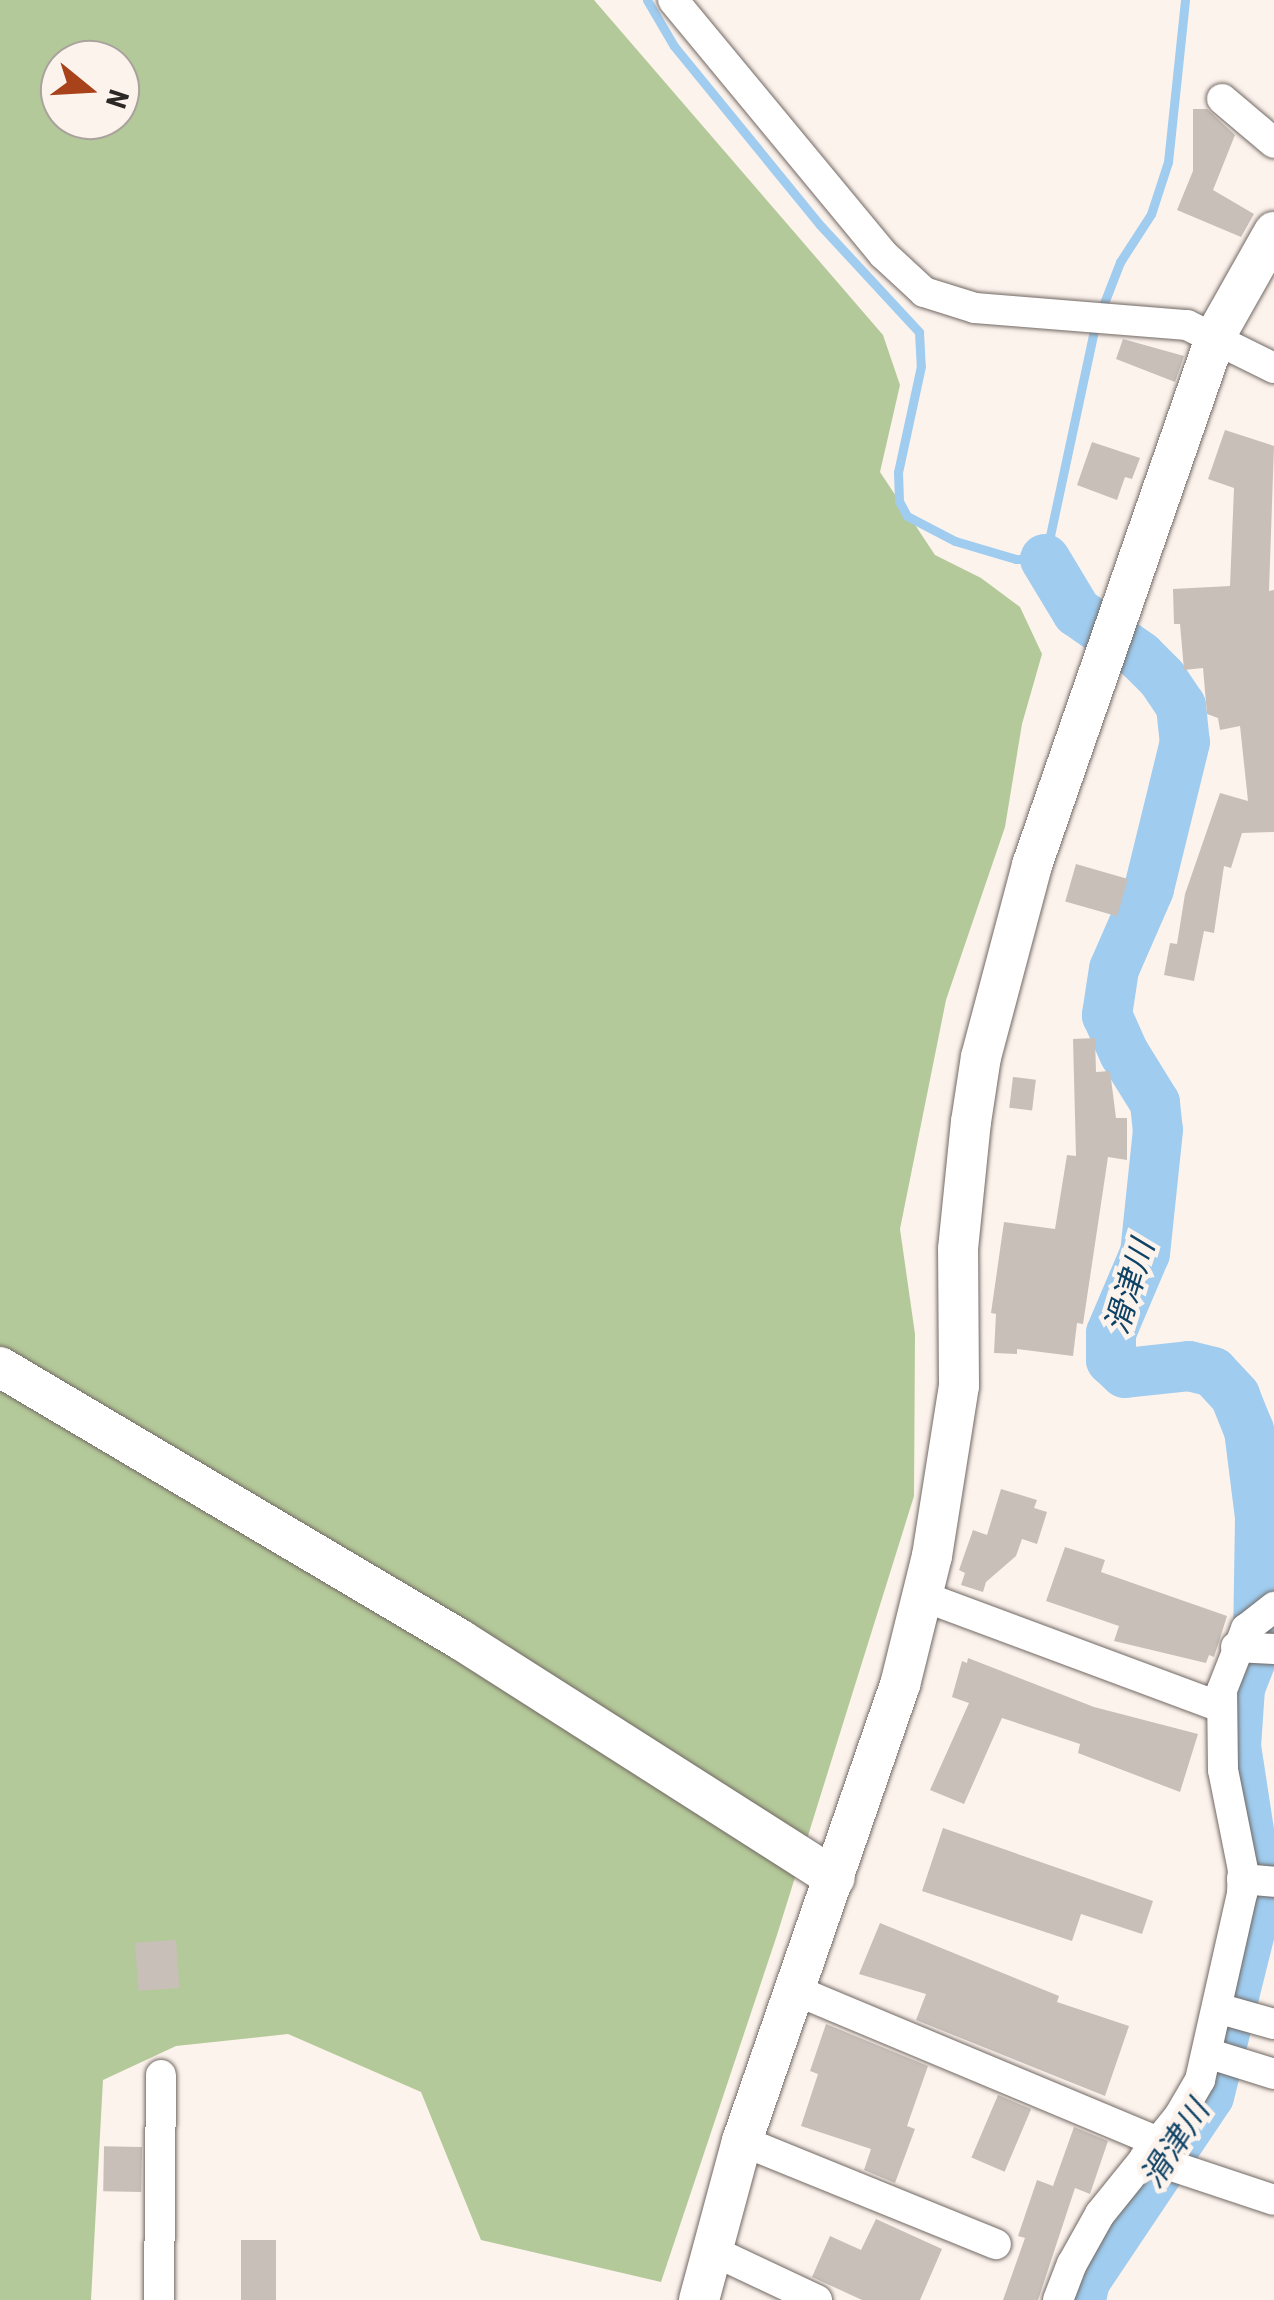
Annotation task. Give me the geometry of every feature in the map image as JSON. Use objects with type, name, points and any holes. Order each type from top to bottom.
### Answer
[{"type":"street","points":[[673,0],[882,254],[924,292],[975,308],[1166,322],[1215,338],[1274,368]]},
{"type":"street","points":[[1222,99],[1274,143]]},
{"type":"street","points":[[699,2300],[742,2141],[900,1685],[922,1596],[941,1511],[959,1386],[958,1250],[982,1057],[1032,865],[1215,338],[1274,232]]},
{"type":"street","points":[[0,1367],[461,1640],[835,1878]]},
{"type":"street","points":[[922,1596],[1221,1707]]},
{"type":"street","points":[[1058,2300],[1072,2264],[1100,2214],[1152,2150],[1200,2080],[1242,1879],[1222,1770],[1221,1707],[1236,1647],[1246,1628],[1274,1607]]},
{"type":"street","points":[[1236,1647],[1274,1648]]},
{"type":"street","points":[[1242,1879],[1274,1882]]},
{"type":"street","points":[[797,1990],[1152,2150],[1274,2200]]},
{"type":"street","points":[[1217,2008],[1274,2024]]},
{"type":"street","points":[[1207,2054],[1274,2074]]},
{"type":"street","points":[[159,2300],[161,2075]]},
{"type":"street","points":[[742,2141],[996,2244]]},
{"type":"street","points":[[713,2251],[817,2300]]},
{"type":"green space","points":[[0,0],[594,0],[883,335],[900,385],[880,472],[935,555],[981,578],[1020,607],[1042,654],[1022,724],[1005,827],[946,1000],[900,1229],[915,1334],[914,1496],[777,1935],[661,2282],[481,2240],[421,2092],[288,2034],[176,2046],[103,2080],[91,2300],[0,2300]]},
{"type":"building","points":[[1193,109],[1207,109],[1235,135],[1213,190],[1254,214],[1241,237],[1177,210],[1193,171]]},
{"type":"building","points":[[1123,339],[1184,356],[1175,382],[1116,359]]},
{"type":"building","points":[[1225,430],[1274,446],[1269,591],[1274,590],[1274,832],[1242,833],[1231,868],[1224,866],[1214,933],[1204,931],[1194,981],[1164,975],[1170,943],[1177,944],[1185,894],[1220,793],[1248,801],[1240,726],[1220,730],[1218,718],[1207,714],[1203,668],[1184,670],[1180,624],[1174,624],[1173,589],[1230,586],[1234,488],[1208,479]]},
{"type":"building","points":[[1092,442],[1140,458],[1132,479],[1125,477],[1117,500],[1077,485]]},
{"type":"building","points":[[1076,864],[1128,879],[1117,916],[1065,901]]},
{"type":"building","points":[[1095,1038],[1096,1072],[1110,1071],[1116,1118],[1127,1118],[1127,1160],[1108,1157],[1083,1324],[1077,1323],[1073,1356],[1017,1349],[1017,1354],[994,1353],[996,1314],[991,1313],[1004,1222],[1055,1229],[1067,1155],[1076,1156],[1073,1039]]},
{"type":"building","points":[[1013,1077],[1036,1080],[1032,1111],[1009,1108]]},
{"type":"building","points":[[1001,1489],[1037,1500],[1034,1508],[1047,1512],[1037,1544],[1022,1539],[1016,1556],[986,1582],[983,1592],[961,1585],[965,1573],[959,1570],[973,1530],[987,1535]]},
{"type":"building","points":[[1065,1547],[1105,1560],[1101,1572],[1227,1616],[1214,1657],[1209,1655],[1206,1663],[1114,1641],[1119,1626],[1046,1601]]},
{"type":"building","points":[[968,1658],[1094,1707],[1198,1734],[1180,1792],[1078,1753],[1080,1744],[1002,1718],[964,1804],[930,1790],[969,1703],[952,1697],[962,1661],[967,1663]]},
{"type":"building","points":[[943,1828],[1153,1901],[1142,1934],[1081,1914],[1072,1941],[922,1891]]},
{"type":"building","points":[[880,1923],[1059,1996],[1057,2002],[1129,2026],[1105,2096],[916,2020],[926,1994],[859,1974]]},
{"type":"building","points":[[176,1940],[179,1988],[138,1991],[135,1943]]},
{"type":"building","points":[[826,2024],[928,2066],[907,2126],[915,2129],[895,2183],[864,2170],[871,2149],[801,2126],[818,2074],[810,2071]]},
{"type":"building","points":[[998,2095],[1031,2109],[1005,2172],[971,2158]]},
{"type":"building","points":[[1074,2127],[1108,2141],[1090,2194],[1075,2188],[1038,2300],[1003,2300],[1025,2238],[1018,2236],[1037,2180],[1053,2186]]},
{"type":"building","points":[[104,2146],[142,2147],[141,2192],[103,2191]]},
{"type":"building","points":[[876,2219],[942,2249],[920,2300],[862,2300],[812,2277],[830,2236],[861,2250]]},
{"type":"building","points":[[241,2240],[276,2240],[276,2300],[241,2300]]},
{"type":"waterway","points":[[647,0],[674,46],[820,225],[919,332],[921,366],[898,472],[899,501],[907,516],[955,541],[1016,559],[1045,559],[1095,325]]},
{"type":"waterway","points":[[1101,311],[1120,262],[1151,214],[1168,162],[1185,0]]},
{"type":"waterway","name":"滑津川","points":[[1045,559],[1077,612],[1140,656],[1162,678],[1181,706],[1185,742],[1149,889],[1114,969],[1107,1015],[1124,1053],[1155,1103],[1158,1130],[1145,1253],[1111,1333],[1111,1360],[1125,1373],[1189,1366],[1213,1372],[1235,1396],[1249,1430],[1260,1517],[1258,1642],[1240,1688],[1236,1746],[1259,1896],[1209,2096],[1085,2281],[1081,2300]]}]
